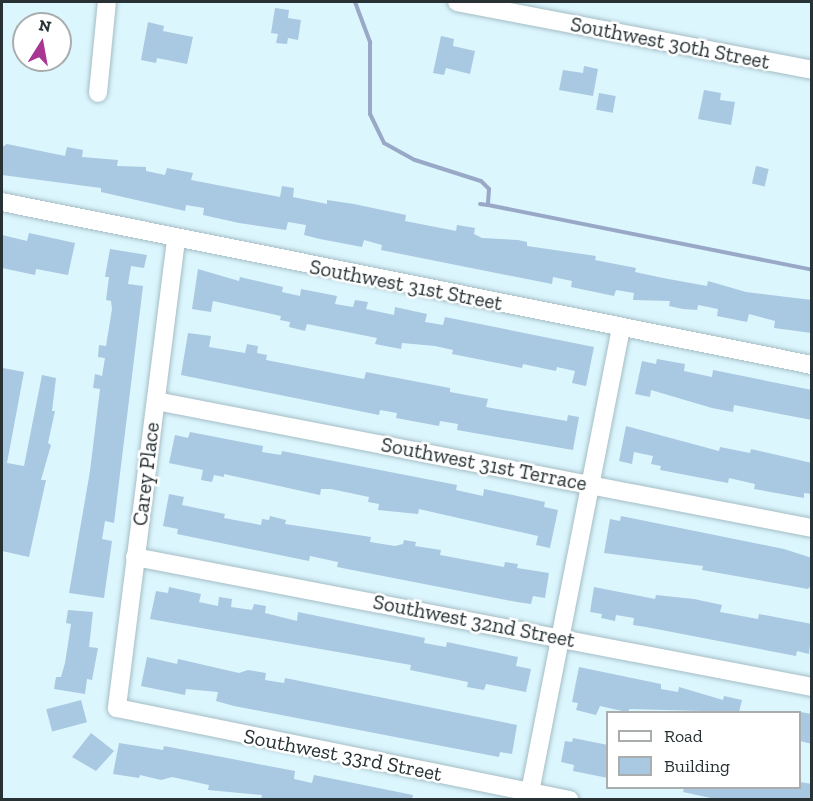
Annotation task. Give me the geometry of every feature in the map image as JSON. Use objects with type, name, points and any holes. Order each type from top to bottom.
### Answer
[{"type":"street","points":[[98,93],[107,2]]},
{"type":"street","name":"Southwest 30th Street","points":[[457,2],[812,70]]},
{"type":"street","name":"Southwest 31st Street","points":[[2,201],[176,240],[812,365]]},
{"type":"street","name":"Carey Place","points":[[117,708],[176,240]]},
{"type":"street","points":[[529,797],[621,327]]},
{"type":"street","name":"Southwest 31st Terrace","points":[[156,401],[812,528]]},
{"type":"street","name":"Southwest 32nd Street","points":[[135,557],[812,687]]},
{"type":"street","name":"Southwest 33rd Street","points":[[117,708],[529,797],[570,800]]},
{"type":"building","points":[[275,8],[289,10],[288,18],[301,20],[298,40],[288,38],[287,44],[276,43],[278,34],[271,33]]},
{"type":"building","points":[[148,22],[164,26],[163,31],[193,37],[187,64],[157,58],[156,63],[141,60]]},
{"type":"building","points":[[441,36],[454,39],[453,46],[475,51],[470,74],[446,68],[444,75],[433,73]]},
{"type":"building","points":[[584,66],[598,69],[593,96],[559,90],[563,70],[583,73]]},
{"type":"building","points":[[704,90],[721,93],[720,100],[735,102],[731,125],[698,119]]},
{"type":"building","points":[[599,93],[616,96],[613,113],[596,110]]},
{"type":"building","points":[[7,144],[65,156],[67,147],[83,150],[82,157],[118,160],[117,166],[146,167],[146,171],[165,175],[167,168],[193,173],[191,180],[280,197],[282,186],[294,188],[293,197],[327,204],[327,200],[354,204],[406,215],[405,221],[456,231],[457,225],[475,228],[474,234],[482,238],[518,240],[527,242],[527,246],[596,256],[595,260],[636,268],[635,272],[707,286],[708,281],[746,292],[812,300],[812,333],[774,328],[775,321],[749,314],[747,322],[717,316],[718,309],[698,305],[697,310],[683,309],[669,306],[670,301],[633,300],[634,293],[616,290],[614,296],[571,287],[572,281],[553,277],[552,284],[381,250],[382,245],[364,240],[362,247],[320,239],[304,235],[306,225],[288,222],[286,230],[239,223],[203,215],[204,208],[186,205],[185,211],[101,192],[101,188],[2,175],[2,147]]},
{"type":"building","points":[[756,166],[769,169],[765,186],[752,184]]},
{"type":"building","points":[[29,233],[75,243],[68,275],[36,269],[35,275],[2,268],[2,235],[27,241]]},
{"type":"building","points":[[110,249],[147,255],[144,268],[131,266],[128,284],[143,286],[114,523],[105,521],[102,539],[112,541],[104,598],[69,593],[90,471],[100,389],[93,388],[95,374],[102,376],[105,358],[98,357],[99,345],[106,346],[112,309],[111,301],[106,300],[109,277],[105,277]]},
{"type":"building","points":[[198,269],[239,281],[240,277],[283,287],[282,292],[300,296],[301,289],[337,296],[335,304],[353,307],[355,300],[368,302],[366,309],[394,315],[395,307],[427,314],[425,322],[443,325],[445,317],[594,347],[586,386],[572,383],[575,371],[557,367],[556,371],[523,364],[522,368],[452,354],[453,350],[435,346],[402,343],[401,349],[375,344],[377,338],[307,324],[305,331],[289,327],[290,322],[280,320],[281,316],[213,301],[211,312],[192,309]]},
{"type":"building","points":[[188,333],[211,336],[209,347],[245,353],[247,344],[258,346],[257,353],[267,355],[266,360],[364,379],[366,372],[450,388],[450,392],[488,399],[486,407],[567,421],[568,415],[579,417],[573,450],[457,430],[458,424],[440,421],[439,426],[396,418],[397,413],[380,410],[379,415],[181,375]]},
{"type":"building","points":[[657,359],[685,364],[684,371],[712,377],[713,370],[812,390],[812,420],[734,405],[733,412],[651,390],[650,397],[635,394],[642,361],[656,364]]},
{"type":"building","points":[[3,368],[24,372],[7,463],[24,466],[42,375],[56,378],[52,411],[55,411],[48,443],[51,445],[41,480],[46,480],[29,557],[2,551]]},
{"type":"building","points":[[626,426],[719,451],[720,447],[750,453],[751,449],[812,463],[812,494],[804,493],[804,498],[754,489],[755,484],[729,478],[728,483],[660,470],[661,466],[651,464],[653,456],[634,452],[632,464],[619,461]]},
{"type":"building","points":[[190,432],[263,446],[262,452],[281,455],[282,451],[457,485],[456,490],[483,496],[484,489],[545,502],[544,507],[558,510],[550,548],[536,545],[538,536],[419,509],[418,514],[378,510],[379,504],[368,502],[369,497],[331,489],[321,489],[320,495],[224,474],[224,477],[214,475],[212,482],[201,480],[203,470],[169,463],[175,435],[188,438]]},
{"type":"building","points":[[169,494],[184,497],[182,505],[225,514],[224,518],[261,525],[262,519],[269,520],[270,516],[286,520],[285,524],[371,537],[370,542],[395,546],[403,544],[404,540],[416,542],[415,546],[441,550],[440,555],[504,567],[505,562],[518,564],[517,568],[549,573],[545,598],[533,596],[531,604],[517,602],[337,567],[338,562],[310,556],[309,561],[177,534],[178,529],[163,526]]},
{"type":"building","points":[[621,516],[784,549],[812,558],[812,584],[808,589],[702,570],[703,566],[604,553],[610,519],[620,521]]},
{"type":"building","points":[[169,587],[201,594],[199,602],[218,606],[219,597],[232,599],[231,607],[252,610],[254,604],[266,606],[265,613],[297,621],[298,612],[425,638],[424,643],[446,647],[447,642],[518,657],[516,666],[531,669],[526,692],[486,684],[484,690],[467,687],[468,682],[410,670],[411,665],[150,619],[156,591],[168,593]]},
{"type":"building","points":[[594,587],[655,599],[656,595],[694,599],[722,605],[720,612],[758,619],[759,614],[812,624],[809,654],[797,651],[796,656],[633,625],[634,618],[616,615],[615,621],[601,618],[602,614],[590,612]]},
{"type":"building","points":[[68,610],[93,612],[89,647],[98,648],[92,680],[87,679],[85,694],[54,689],[56,677],[61,677],[65,663],[71,624],[66,623]]},
{"type":"building","points":[[147,657],[177,664],[178,659],[239,673],[248,670],[266,673],[265,680],[284,683],[285,678],[517,725],[512,754],[500,752],[499,757],[234,706],[216,701],[218,692],[186,689],[185,695],[141,686]]},
{"type":"building","points":[[579,667],[661,684],[661,689],[678,692],[679,687],[723,700],[724,696],[742,700],[739,711],[630,709],[622,711],[600,706],[596,715],[576,710],[578,703],[572,702]]},
{"type":"building","points":[[81,700],[87,722],[52,732],[46,709]]},
{"type":"building","points":[[801,712],[812,714],[812,744],[801,741]]},
{"type":"building","points":[[91,733],[114,751],[96,771],[72,757]]},
{"type":"building","points":[[573,738],[606,745],[606,778],[573,771],[574,765],[561,762],[565,741],[572,742]]},
{"type":"building","points":[[119,743],[163,750],[164,746],[295,771],[294,779],[312,783],[314,775],[413,795],[412,800],[261,800],[262,795],[208,790],[209,785],[172,777],[161,780],[140,775],[139,778],[113,774]]},
{"type":"building","points":[[801,782],[812,784],[812,800],[720,800],[683,792],[684,789],[801,789]]},
{"type":"waterway","points":[[355,2],[370,42],[370,114],[384,143],[415,160],[481,181],[489,189],[488,205],[480,204]]},
{"type":"waterway","points":[[488,205],[812,270]]}]
